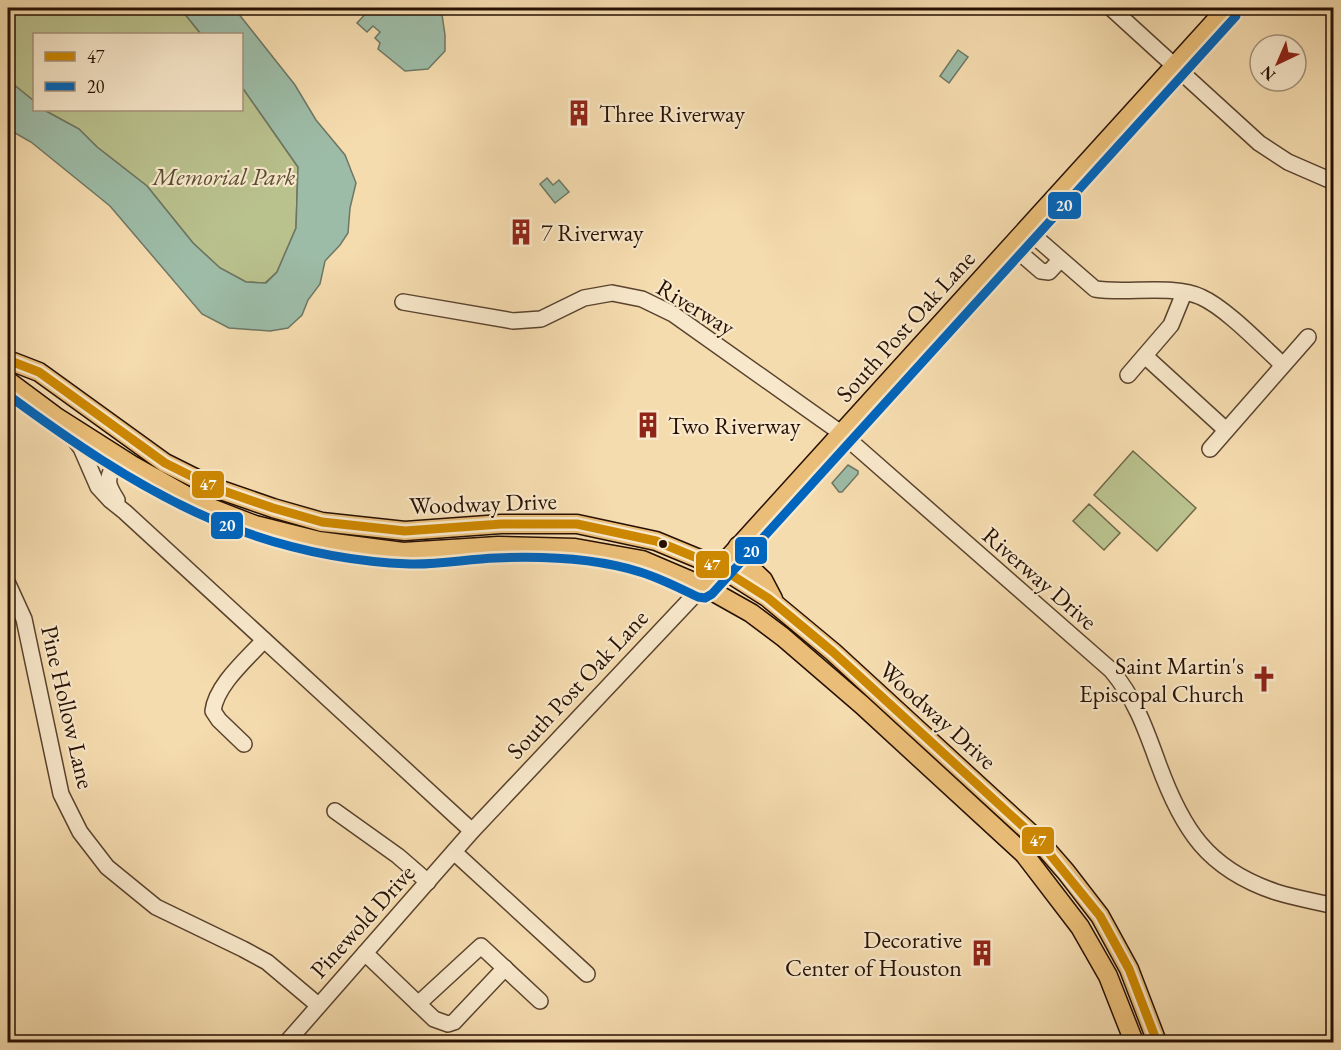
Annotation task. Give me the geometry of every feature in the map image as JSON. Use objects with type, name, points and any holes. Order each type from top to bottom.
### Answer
[{"type":"main road","name":"South Post Oak Lane","points":[[703,586],[1227,8]]},
{"type":"main road","name":"Woodway Drive","points":[[8,360],[39,372],[165,463],[215,488],[322,522],[405,531],[501,524],[577,524],[656,541],[719,567],[777,605],[885,699],[1039,841],[1100,916],[1129,969],[1157,1042]]},
{"type":"main road","name":"Woodway Drive","points":[[8,381],[55,416],[132,465],[203,505],[255,525],[320,541],[404,552],[498,546],[575,548],[642,560],[703,586],[751,613],[783,637],[873,714],[1024,854],[1080,927],[1108,976],[1134,1042]]},
{"type":"main road","points":[[171,487],[180,470]]},
{"type":"main road","points":[[320,541],[322,522]]},
{"type":"main road","points":[[471,526],[471,548]]},
{"type":"main road","points":[[738,546],[745,563],[763,580],[777,605]]},
{"type":"main road","points":[[873,714],[885,699]]},
{"type":"main road","points":[[1024,854],[1039,841]]},
{"type":"street","points":[[1111,8],[1259,143],[1288,162],[1334,182]]},
{"type":"street","points":[[1026,229],[1095,289],[1140,290],[1201,296],[1221,310],[1283,366]]},
{"type":"street","points":[[1011,245],[1041,271],[1049,272],[1060,260]]},
{"type":"street","name":"Riverway","points":[[403,302],[513,321],[541,319],[584,298],[612,293],[642,299],[673,314],[841,433]]},
{"type":"street","points":[[1128,375],[1171,325],[1184,293]]},
{"type":"street","points":[[1210,448],[1308,337]]},
{"type":"street","points":[[1145,356],[1226,430]]},
{"type":"street","points":[[55,416],[81,448],[98,487],[110,500],[472,831]]},
{"type":"street","name":"Riverway Drive","points":[[841,433],[1111,670],[1122,683],[1142,720],[1167,788],[1183,821],[1202,848],[1215,860],[1251,882],[1275,892],[1334,906]]},
{"type":"street","points":[[125,512],[111,490],[107,477],[112,470],[132,465]]},
{"type":"street","name":"Pine Hollow Lane","points":[[8,584],[24,619],[61,794],[81,832],[107,867],[156,907],[267,962],[318,1005]]},
{"type":"street","name":"South Post Oak Lane","points":[[472,831],[703,586]]},
{"type":"street","points":[[244,744],[219,720],[213,711],[214,701],[221,688],[264,640]]},
{"type":"street","points":[[335,811],[398,856],[428,882]]},
{"type":"street","name":"Pinewold Drive","points":[[287,1042],[472,831]]},
{"type":"street","points":[[454,852],[587,974]]},
{"type":"street","points":[[418,1004],[481,946],[540,1001]]},
{"type":"street","points":[[365,953],[434,1019],[448,1024],[454,1022],[505,968]]},
{"type":"green space","points":[[8,8],[180,8],[200,33],[33,33],[33,100],[8,80]]},
{"type":"green space","name":"Memorial Park","points":[[243,88],[298,167],[296,228],[277,272],[265,283],[246,282],[220,268],[193,243],[147,186],[97,147],[79,129],[46,111],[243,111]]},
{"type":"green space","points":[[1133,451],[1196,508],[1157,551],[1094,495]]},
{"type":"green space","points":[[1089,504],[1120,533],[1104,550],[1073,521]]},
{"type":"shaded area","points":[[180,8],[234,8],[295,85],[316,120],[345,155],[356,183],[350,208],[348,233],[325,261],[320,284],[308,300],[302,315],[288,328],[270,331],[229,328],[202,314],[110,206],[31,142],[8,129],[8,80],[33,100],[33,111],[46,111],[79,129],[97,147],[147,186],[193,243],[220,268],[246,282],[266,283],[277,272],[296,228],[298,167],[243,88],[243,33],[200,33]]},
{"type":"shaded area","points":[[371,8],[441,8],[445,51],[428,69],[405,71],[378,49],[380,43],[375,38],[380,32],[373,26],[367,32],[357,23]]},
{"type":"shaded area","points":[[958,50],[968,57],[949,83],[940,76]]},
{"type":"shaded area","points":[[547,178],[553,185],[559,180],[569,192],[555,203],[540,184]]},
{"type":"shaded area","points":[[848,465],[858,471],[858,474],[842,492],[839,492],[832,483]]},
{"type":"transit line","name":"20","points":[[8,395],[55,429],[148,488],[195,512],[244,532],[296,548],[351,559],[410,564],[514,557],[587,561],[640,572],[705,598],[712,594],[1236,16]]},
{"type":"transit line","name":"47","points":[[8,360],[39,372],[165,463],[215,488],[273,508],[322,522],[405,531],[501,524],[577,524],[656,541],[719,567],[768,598],[833,652],[1039,841],[1100,916],[1129,969],[1157,1042]]},
{"type":"place","name":"Three Riverway","points":[[579,113]]},
{"type":"place","name":"7 Riverway","points":[[521,232]]},
{"type":"place","name":"Two Riverway","points":[[648,425]]},
{"type":"place","name":"Saint Martin's Episcopal Church","points":[[1264,679]]},
{"type":"place","name":"Decorative Center of Houston","points":[[982,953]]}]
